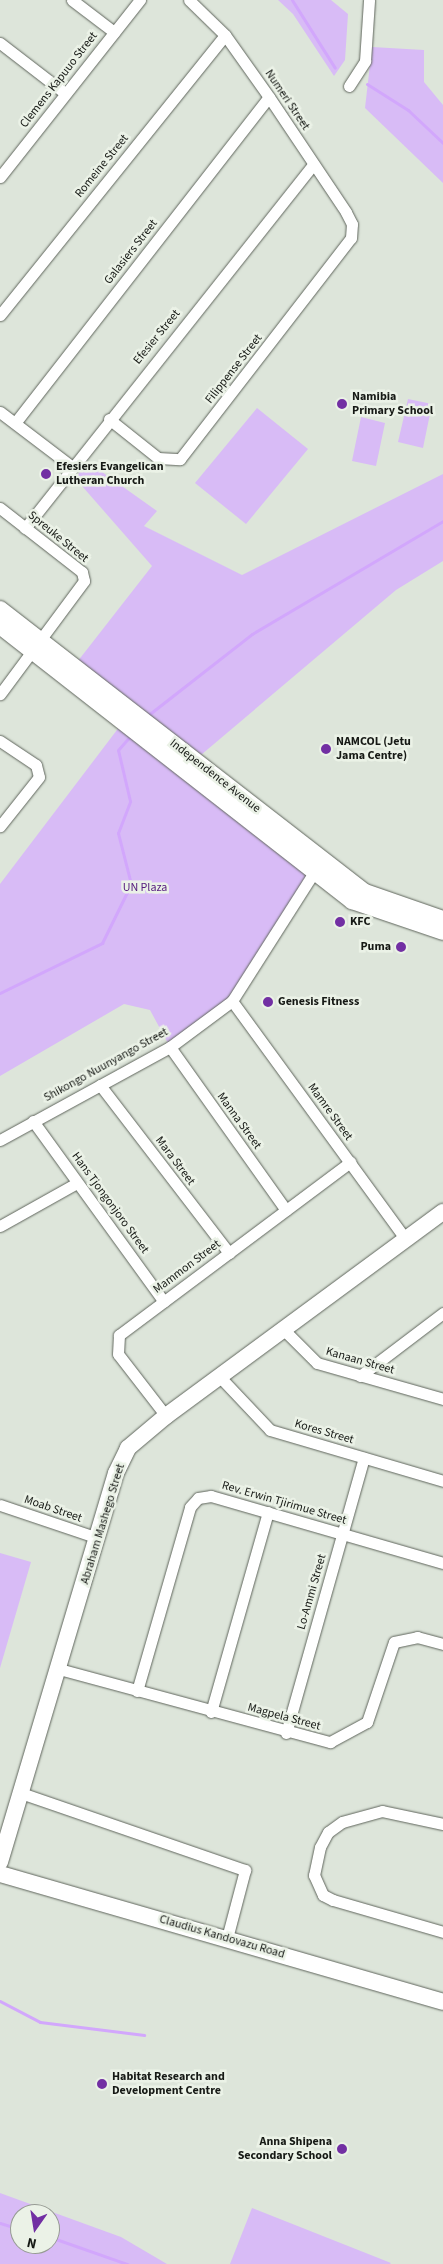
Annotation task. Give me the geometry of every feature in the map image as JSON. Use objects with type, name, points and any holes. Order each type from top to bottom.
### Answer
[{"type":"main road","name":"Independence Avenue","points":[[0,609],[36,645],[318,866],[362,906],[443,932]]},
{"type":"main road","name":"Independence Avenue","points":[[0,626],[36,645]]},
{"type":"main road","name":"Independence Avenue","points":[[318,866],[365,892],[443,919]]},
{"type":"main road","name":"Abraham Mashego Street","points":[[0,1862],[123,1457],[133,1441],[283,1328],[443,1212]]},
{"type":"main road","name":"Claudius Kandovazu Road","points":[[0,1874],[227,1938],[443,2002]]},
{"type":"street","points":[[72,0],[114,32]]},
{"type":"street","name":"Clemens Kapuuo Street","points":[[0,177],[140,0]]},
{"type":"street","name":"Numeri Street","points":[[189,0],[226,35],[352,224]]},
{"type":"street","points":[[349,86],[365,61],[369,0]]},
{"type":"street","name":"Romeine Street","points":[[0,315],[226,35]]},
{"type":"street","points":[[0,42],[65,93]]},
{"type":"street","name":"Galasiers Street","points":[[15,423],[269,97]]},
{"type":"street","name":"Efesier Street","points":[[25,528],[109,419],[313,164]]},
{"type":"street","name":"Filippense Street","points":[[109,419],[158,458],[180,460],[345,252],[352,224]]},
{"type":"street","points":[[0,412],[72,466]]},
{"type":"street","name":"Spreuke Street","points":[[0,508],[82,572],[84,581],[0,694]]},
{"type":"street","points":[[0,741],[36,765],[39,777],[0,826]]},
{"type":"street","name":"Shikongo Nuunyango Street","points":[[0,1140],[170,1047],[232,1001],[318,866]]},
{"type":"street","name":"Mamre Street","points":[[232,1001],[406,1240]]},
{"type":"street","name":"Manna Street","points":[[170,1047],[286,1210]]},
{"type":"street","name":"Mara Street","points":[[100,1085],[229,1253]]},
{"type":"street","name":"Hans Tjongonjoro Street","points":[[33,1121],[164,1302]]},
{"type":"street","name":"Mammon Street","points":[[166,1416],[115,1348],[123,1331],[350,1162]]},
{"type":"street","points":[[0,1226],[77,1183]]},
{"type":"street","points":[[360,1376],[443,1313]]},
{"type":"street","name":"Kanaan Street","points":[[283,1328],[313,1361],[443,1399]]},
{"type":"street","name":"Kores Street","points":[[219,1376],[270,1430],[443,1481]]},
{"type":"street","name":"Lo-Ammi Street","points":[[286,1733],[364,1458]]},
{"type":"street","name":"Rev. Erwin Tjirimue Street","points":[[137,1691],[194,1502],[212,1496],[443,1563]]},
{"type":"street","name":"Moab Street","points":[[0,1505],[98,1538]]},
{"type":"street","points":[[211,1712],[268,1512]]},
{"type":"street","name":"Magpela Street","points":[[59,1669],[286,1733],[330,1742],[349,1735],[367,1722],[394,1642],[417,1637],[443,1644]]},
{"type":"street","points":[[21,1793],[245,1870],[227,1938]]},
{"type":"street","points":[[443,1824],[382,1810],[342,1822],[328,1832],[320,1847],[314,1875],[316,1886],[332,1900],[443,1932]]},
{"type":"green space","points":[[278,0],[331,0],[348,14],[345,60],[334,76],[293,14]]},
{"type":"green space","points":[[372,47],[424,50],[424,82],[443,105],[443,183],[365,108]]},
{"type":"green space","points":[[408,399],[432,404],[423,448],[398,442]]},
{"type":"green space","points":[[257,408],[308,449],[246,524],[195,483]]},
{"type":"green space","points":[[361,417],[385,423],[376,466],[352,461]]},
{"type":"green space","points":[[88,462],[157,511],[144,526],[242,575],[443,474],[443,561],[396,590],[195,760],[74,666],[152,566],[75,478]]},
{"type":"green space","name":"UN Plaza","points":[[123,722],[314,871],[237,995],[170,1047],[150,1010],[124,1004],[0,1076],[0,884]]},
{"type":"green space","points":[[0,1553],[31,1562],[0,1668]]},
{"type":"green space","points":[[0,2193],[30,2204],[10,2204],[10,2254],[60,2254],[60,2215],[121,2237],[167,2264],[0,2264]]},
{"type":"green space","points":[[252,2208],[391,2263],[230,2264]]},
{"type":"waterway","points":[[292,0],[335,68]]},
{"type":"waterway","points":[[367,84],[408,110],[443,143]]},
{"type":"waterway","points":[[147,716],[252,634],[443,521]]},
{"type":"waterway","points":[[0,993],[102,943],[131,884],[118,833],[130,801],[118,750],[132,734]]},
{"type":"waterway","points":[[0,2001],[40,2022],[144,2035]]},
{"type":"waterway","points":[[0,2223],[10,2226]]},
{"type":"waterway","points":[[60,2241],[127,2264]]},
{"type":"place","name":"Namibia Primary School","points":[[342,404]]},
{"type":"place","name":"Efesiers Evangelican Lutheran Church","points":[[46,474]]},
{"type":"place","name":"NAMCOL (Jetu Jama Centre)","points":[[326,749]]},
{"type":"place","name":"KFC","points":[[340,922]]},
{"type":"place","name":"Puma","points":[[401,947]]},
{"type":"place","name":"Genesis Fitness","points":[[268,1002]]},
{"type":"place","name":"Habitat Research and Development Centre","points":[[102,2084]]},
{"type":"place","name":"Anna Shipena Secondary School","points":[[342,2149]]}]
